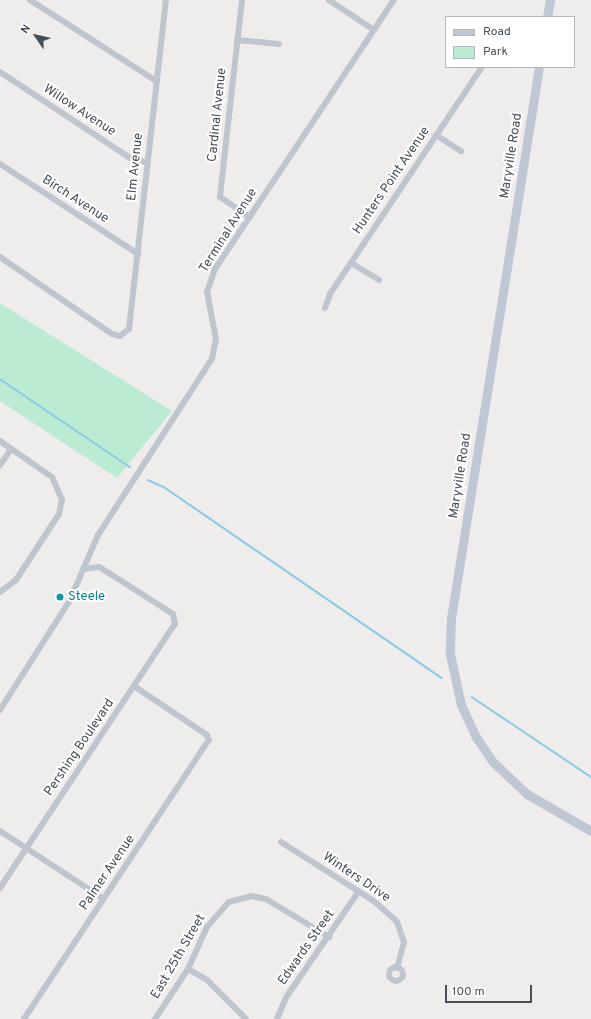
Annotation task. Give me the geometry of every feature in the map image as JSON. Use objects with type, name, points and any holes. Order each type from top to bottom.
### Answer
[{"type":"main road","points":[[548,16],[550,0]]},
{"type":"main road","name":"Maryville Road","points":[[539,68],[451,618],[450,654],[460,704],[476,737],[493,762],[527,794],[591,831]]},
{"type":"street","points":[[30,0],[156,81]]},
{"type":"street","name":"Elm Avenue","points":[[0,257],[112,334],[123,335],[130,326],[166,0]]},
{"type":"street","name":"Cardinal Avenue","points":[[242,0],[220,196],[250,217]]},
{"type":"street","points":[[329,0],[374,30]]},
{"type":"street","name":"Terminal Avenue","points":[[0,710],[61,616],[98,535],[212,359],[216,339],[207,300],[208,284],[250,217],[394,0]]},
{"type":"street","points":[[237,40],[279,44]]},
{"type":"street","name":"Hunters Point Avenue","points":[[325,308],[351,263],[481,68]]},
{"type":"street","name":"Willow Avenue","points":[[0,72],[130,158],[147,163]]},
{"type":"street","points":[[436,134],[461,151]]},
{"type":"street","name":"Birch Avenue","points":[[0,164],[138,254]]},
{"type":"street","points":[[351,263],[379,280]]},
{"type":"street","points":[[0,441],[52,476],[62,499],[59,514],[16,580],[0,592]]},
{"type":"street","points":[[0,465],[11,448]]},
{"type":"street","name":"Pershing Boulevard","points":[[0,888],[134,686],[176,619],[104,569],[83,569]]},
{"type":"street","name":"Palmer Avenue","points":[[24,1019],[209,738],[134,686]]},
{"type":"street","points":[[0,831],[104,899]]},
{"type":"street","name":"Winters Drive","points":[[281,842],[359,891],[386,911],[401,928],[404,942],[397,968]]},
{"type":"street","name":"Edwards Street","points":[[277,1019],[287,996],[329,937],[359,891]]},
{"type":"street","name":"East 25th Street","points":[[156,1019],[188,970],[212,919],[229,902],[244,897],[274,902],[329,937]]},
{"type":"street","points":[[188,970],[207,980],[246,1019]]},
{"type":"green space","points":[[0,303],[172,411],[117,478],[0,401]]},
{"type":"waterway","points":[[0,379],[130,467]]},
{"type":"waterway","points":[[148,480],[164,487],[442,678]]},
{"type":"waterway","points":[[472,697],[591,777]]},
{"type":"place","name":"Steele","points":[[60,597]]}]
